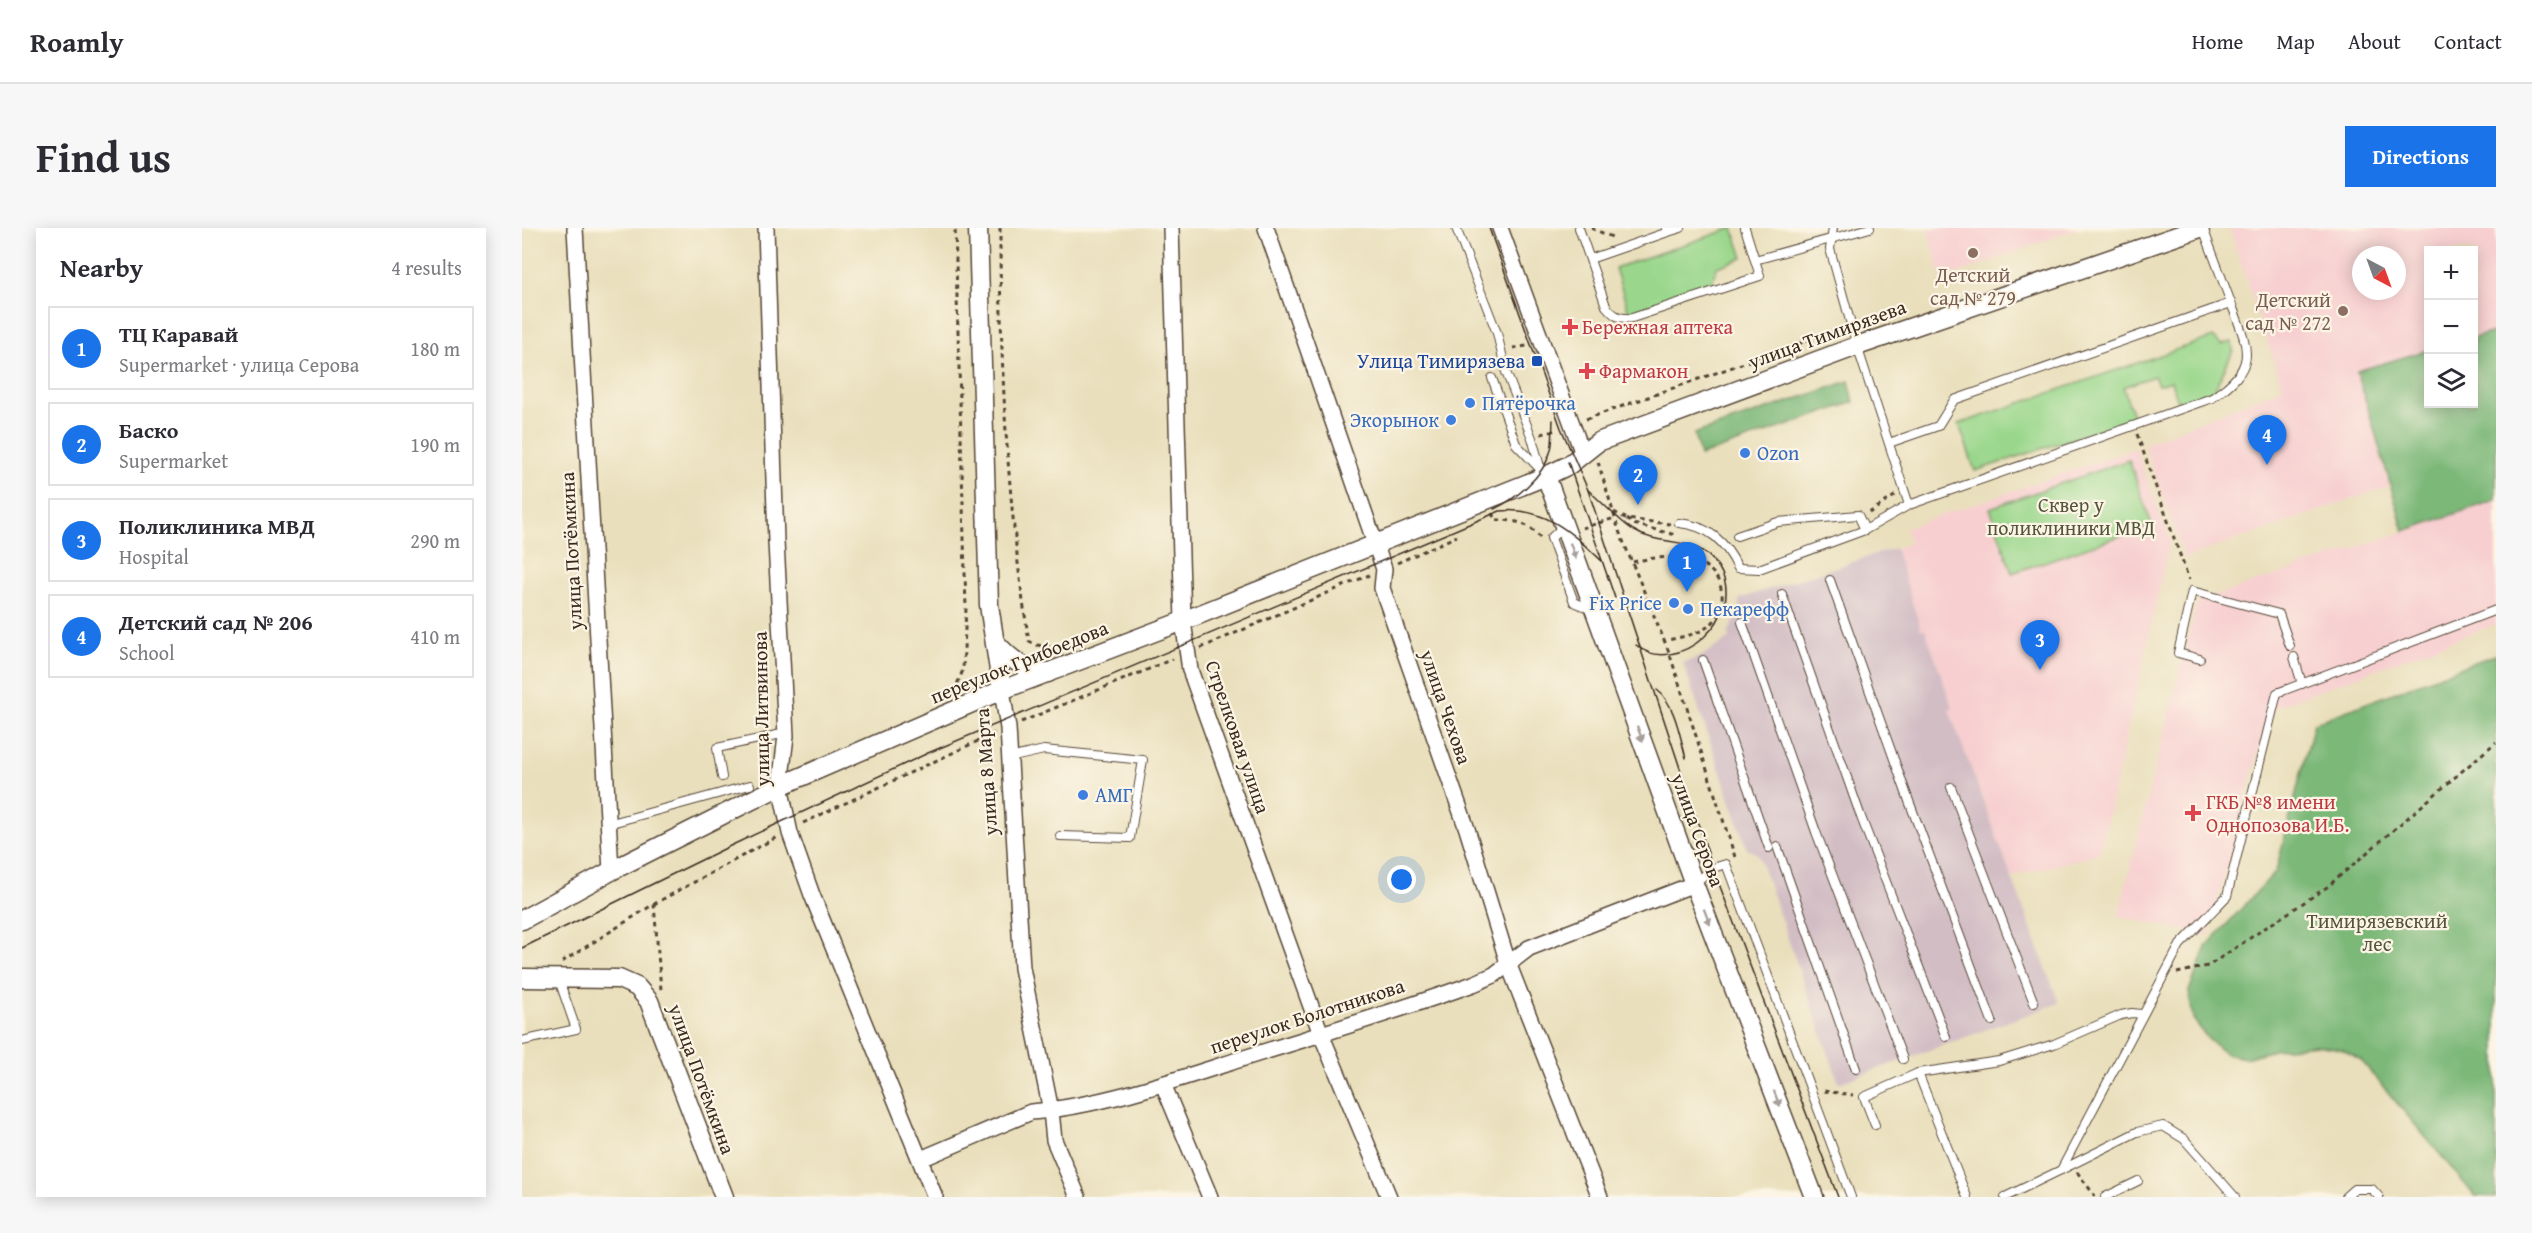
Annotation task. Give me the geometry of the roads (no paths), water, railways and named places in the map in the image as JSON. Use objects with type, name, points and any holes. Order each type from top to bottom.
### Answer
[{"type":"street","name":"улица Потёмкина","points":[[575,228],[611,871]]},
{"type":"street","name":"улица Литвинова","points":[[766,228],[776,542],[786,733],[780,786],[790,833],[812,895],[935,1197]]},
{"type":"street","name":"улица 8 Марта","points":[[978,228],[989,605],[1008,728],[1022,968],[1054,1140],[1078,1197]]},
{"type":"street","name":"Стрелковая улица","points":[[1172,228],[1183,621],[1190,670],[1321,1034],[1389,1197]]},
{"type":"street","name":"улица Чехова","points":[[1266,228],[1384,569],[1382,588],[1467,829],[1508,963],[1600,1197]]},
{"type":"street","points":[[1500,228],[1590,459]]},
{"type":"street","name":"улица Тимирязева","points":[[1543,473],[1590,459],[1598,442],[1852,348],[2202,228]]},
{"type":"street","name":"переулок Грибоедова","points":[[522,920],[611,871],[780,786],[1002,690],[1375,544],[1543,473]]},
{"type":"street","name":"улица Серова","points":[[1543,473],[1694,884],[1814,1197]]},
{"type":"street","points":[[996,643],[1010,659],[1021,666],[1048,673]]},
{"type":"street","points":[[968,705],[988,685],[999,663]]},
{"type":"street","name":"переулок Болотникова","points":[[921,1159],[1031,1112],[1050,1111],[1163,1084],[1473,984],[1494,975],[1529,948],[1694,884]]},
{"type":"street","name":"улица Потёмкина","points":[[522,978],[558,971],[619,979],[637,987],[649,1001],[703,1149],[724,1197]]},
{"type":"street","points":[[1163,1084],[1210,1197]]},
{"type":"lane","points":[[1456,228],[1497,333],[1506,372],[1543,473]]},
{"type":"lane","points":[[1579,228],[1606,306],[1613,315],[1623,319],[1760,276],[1745,228]]},
{"type":"lane","points":[[1590,259],[1667,230],[1681,228]]},
{"type":"lane","points":[[1833,228],[1830,249],[1852,348],[1889,443],[1909,505]]},
{"type":"lane","points":[[1755,260],[1870,228]]},
{"type":"lane","points":[[1676,523],[1703,528],[1718,537],[1729,549],[1738,568],[1759,569],[1866,530],[1909,505],[2211,398],[2232,384],[2248,353],[2202,228]]},
{"type":"lane","points":[[1889,443],[1938,426],[1954,400],[2231,303]]},
{"type":"lane","points":[[1492,378],[1516,444],[1543,473]]},
{"type":"lane","points":[[1737,536],[1778,522],[1858,515],[1866,530]]},
{"type":"lane","points":[[1830,580],[1913,812],[1992,1021]]},
{"type":"lane","points":[[2200,659],[2178,653],[2192,591],[2279,614],[2290,646]]},
{"type":"lane","points":[[1782,594],[1861,817],[1946,1037]]},
{"type":"lane","points":[[2061,1170],[2161,976],[2180,945],[2227,896],[2277,693],[2496,610]]},
{"type":"lane","points":[[1742,622],[1816,832],[1904,1059]]},
{"type":"lane","points":[[2294,657],[2302,684]]},
{"type":"lane","points":[[1703,660],[1856,1069]]},
{"type":"lane","points":[[722,777],[717,748],[786,733]]},
{"type":"lane","points":[[1009,758],[1044,750],[1143,760],[1130,838],[1060,836]]},
{"type":"lane","points":[[608,824],[750,785]]},
{"type":"lane","points":[[1951,787],[2034,1003]]},
{"type":"lane","points":[[1694,884],[1713,868],[1726,864],[1851,1197]]},
{"type":"lane","points":[[522,1041],[576,1029],[558,971]]},
{"type":"lane","points":[[1875,1125],[1864,1097],[1918,1073],[1999,1061],[2054,1044],[2121,1015],[2132,1012],[2141,1014]]},
{"type":"lane","points":[[1918,1073],[1967,1197]]},
{"type":"lane","points":[[2005,1197],[2137,1132],[2163,1126],[2184,1139],[2235,1197]]},
{"type":"lane","points":[[2105,1197],[2138,1181]]},
{"type":"lane","points":[[2345,1197],[2354,1189],[2372,1189],[2379,1197]]},
{"type":"tram line","points":[[1489,228],[1561,428],[1588,490],[1713,868],[1838,1197]]},
{"type":"tram line","points":[[1494,509],[1511,500],[1541,470],[1551,449],[1553,420]]},
{"type":"tram line","points":[[1568,462],[1615,598]]},
{"type":"tram line","points":[[1588,490],[1633,530],[1644,536],[1689,545],[1700,550],[1719,568],[1726,586],[1724,605],[1716,622],[1704,637],[1688,648],[1670,654],[1652,653],[1636,645]]},
{"type":"tram line","points":[[522,948],[728,847],[928,753],[1500,511],[1531,513],[1557,524],[1603,562]]},
{"type":"tram line","points":[[1657,690],[1673,712],[1686,758]]},
{"type":"place","name":"Детский сад № 279","points":[[1973,253]]},
{"type":"place","name":"Детский сад № 272","points":[[2343,311]]},
{"type":"place","name":"Бережная аптека","points":[[1570,327]]},
{"type":"place","name":"Улица Тимирязева","points":[[1537,361]]},
{"type":"place","name":"Фармакон","points":[[1587,371]]},
{"type":"place","name":"Пятёрочка","points":[[1470,403]]},
{"type":"place","name":"Экорынок","points":[[1451,420]]},
{"type":"place","name":"Ozon","points":[[1745,453]]},
{"type":"place","name":"Детский сад № 206","points":[[2267,465]]},
{"type":"place","name":"Баско","points":[[1638,505]]},
{"type":"place","name":"ТЦ Каравай","points":[[1687,592]]},
{"type":"place","name":"Fix Price","points":[[1674,603]]},
{"type":"place","name":"Пекарефф","points":[[1688,609]]},
{"type":"place","name":"Поликлиника МВД","points":[[2040,670]]},
{"type":"place","name":"АМГ","points":[[1083,795]]},
{"type":"place","name":"ГКБ №8 имени Однопозова И.Б.","points":[[2193,813]]},
{"type":"park label","name":"Сквер у поликлиники МВД","points":[[2071,516]]},
{"type":"park label","name":"Тимирязевский лес","points":[[2377,932]]}]
